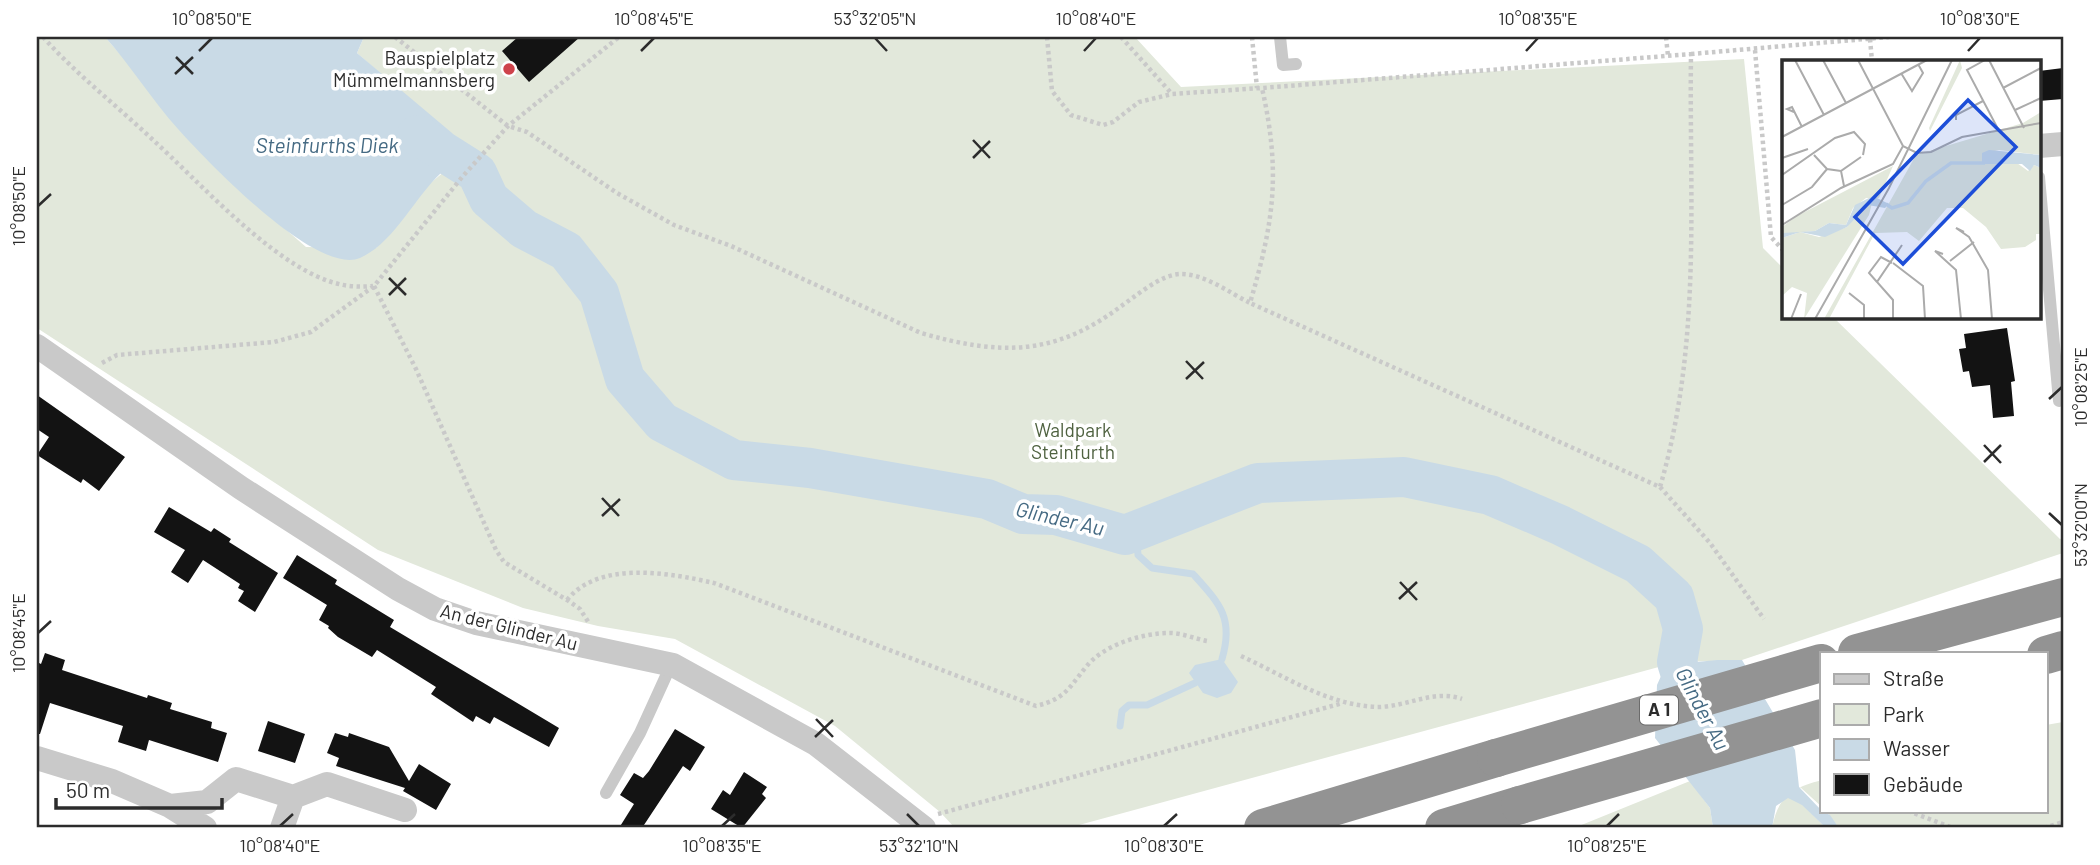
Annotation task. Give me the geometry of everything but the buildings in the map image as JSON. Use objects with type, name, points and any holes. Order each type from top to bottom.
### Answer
[{"type":"highway","points":[[1861,652],[2063,597]]},
{"type":"highway","name":"A 1","points":[[1263,828],[1820,663]]},
{"type":"highway","points":[[1444,828],[1820,719]]},
{"type":"street","points":[[2040,146],[2063,144]]},
{"type":"street","name":"An der Glinder Au","points":[[37,346],[241,488],[398,589],[435,609],[476,623],[671,665],[816,744],[919,824]]},
{"type":"street","points":[[37,758],[112,781],[170,806],[205,828]]},
{"type":"street","points":[[170,806],[207,802],[236,779],[293,797],[327,784],[405,810]]},
{"type":"street","points":[[282,828],[293,797]]},
{"type":"lane","points":[[1280,37],[1283,65],[1296,64]]},
{"type":"lane","points":[[2040,188],[2059,401]]},
{"type":"lane","points":[[606,793],[640,733],[671,665]]},
{"type":"path","points":[[43,37],[218,202],[265,241],[313,275],[337,285],[354,288],[374,286]]},
{"type":"path","points":[[395,37],[508,126],[527,132],[617,192],[674,225],[791,272],[889,321],[955,343],[1010,350],[1054,342],[1075,335],[1160,281],[1179,274],[1195,276],[1660,487],[1702,533],[1764,619]]},
{"type":"path","points":[[80,376],[117,355],[274,342],[311,332],[374,286],[463,176],[508,126],[619,37]]},
{"type":"path","points":[[1046,37],[1052,91],[1071,115],[1103,125],[1113,122],[1139,102],[1172,94],[1755,50],[1889,37]]},
{"type":"path","points":[[1121,37],[1172,94]]},
{"type":"path","points":[[1250,303],[1265,253],[1274,202],[1273,144],[1259,88],[1252,37]]},
{"type":"path","points":[[1667,37],[1668,56]]},
{"type":"path","points":[[1870,38],[1872,60]]},
{"type":"path","points":[[1755,50],[1771,237],[1782,249]]},
{"type":"path","points":[[1660,487],[1680,395],[1692,295],[1691,54]]},
{"type":"path","points":[[374,286],[416,369],[496,550],[504,562],[580,609],[592,627],[599,649]]},
{"type":"path","points":[[567,600],[578,587],[613,575],[681,576],[714,583],[1036,706],[1055,701],[1075,685],[1087,665],[1119,643],[1170,633],[1208,641]]},
{"type":"path","points":[[1241,656],[1343,704]]},
{"type":"path","points":[[919,824],[1343,704],[1380,707],[1446,694],[1462,699]]},
{"type":"path","points":[[1912,812],[1953,828]]},
{"type":"path","points":[[2044,828],[2063,822]]},
{"type":"green space","name":"Waldpark Steinfurth","points":[[37,37],[105,37],[234,184],[306,247],[376,248],[427,186],[464,155],[459,143],[357,53],[364,37],[1135,37],[1181,87],[1744,59],[1763,248],[1782,267],[1782,318],[1834,318],[2060,539],[2063,538],[2063,553],[1742,660],[1677,662],[1068,828],[955,828],[940,812],[835,726],[675,639],[598,626],[523,608],[378,550],[37,328]]},
{"type":"green space","points":[[2063,722],[2063,828],[1839,828],[1827,812],[2048,812],[2048,725]]},
{"type":"green space","points":[[1690,781],[1710,808],[1713,828],[1574,828]]},
{"type":"green space","points":[[1820,781],[1820,805],[1800,787]]},
{"type":"green space","points":[[1800,787],[1802,804],[1826,828],[1772,828],[1782,801]]},
{"type":"water","name":"Steinfurths Diek","points":[[105,37],[364,37],[357,53],[452,133],[468,160],[449,178],[441,173],[393,231],[372,251],[360,258],[341,259],[317,250],[291,234],[237,189],[178,129]]},
{"type":"water","points":[[1222,659],[1238,682],[1231,693],[1217,698],[1203,693],[1189,673],[1195,665]]},
{"type":"water","points":[[1742,660],[1795,750],[1799,787],[1820,812],[1830,815],[1839,828],[1826,828],[1802,805],[1788,798],[1776,806],[1772,828],[1713,828],[1710,808],[1655,738],[1657,685],[1666,665]]},
{"type":"waterway","name":"Glinder Au","points":[[417,135],[477,173],[489,199],[524,229],[566,251],[599,293],[625,379],[662,422],[734,460],[810,468],[987,499],[1023,514],[1056,515],[1125,535],[1258,483],[1404,477],[1490,495],[1560,525],[1638,564],[1674,597],[1683,629],[1677,662],[1681,675],[1702,711]]},
{"type":"waterway","points":[[1144,527],[1137,541],[1138,555],[1152,568],[1193,574],[1217,603],[1222,612],[1226,633],[1222,659]]},
{"type":"waterway","points":[[1120,726],[1122,711],[1129,705],[1147,705],[1195,683]]},
{"type":"place","name":"Bauspielplatz Mümmelmannsberg","points":[[509,69]]}]
